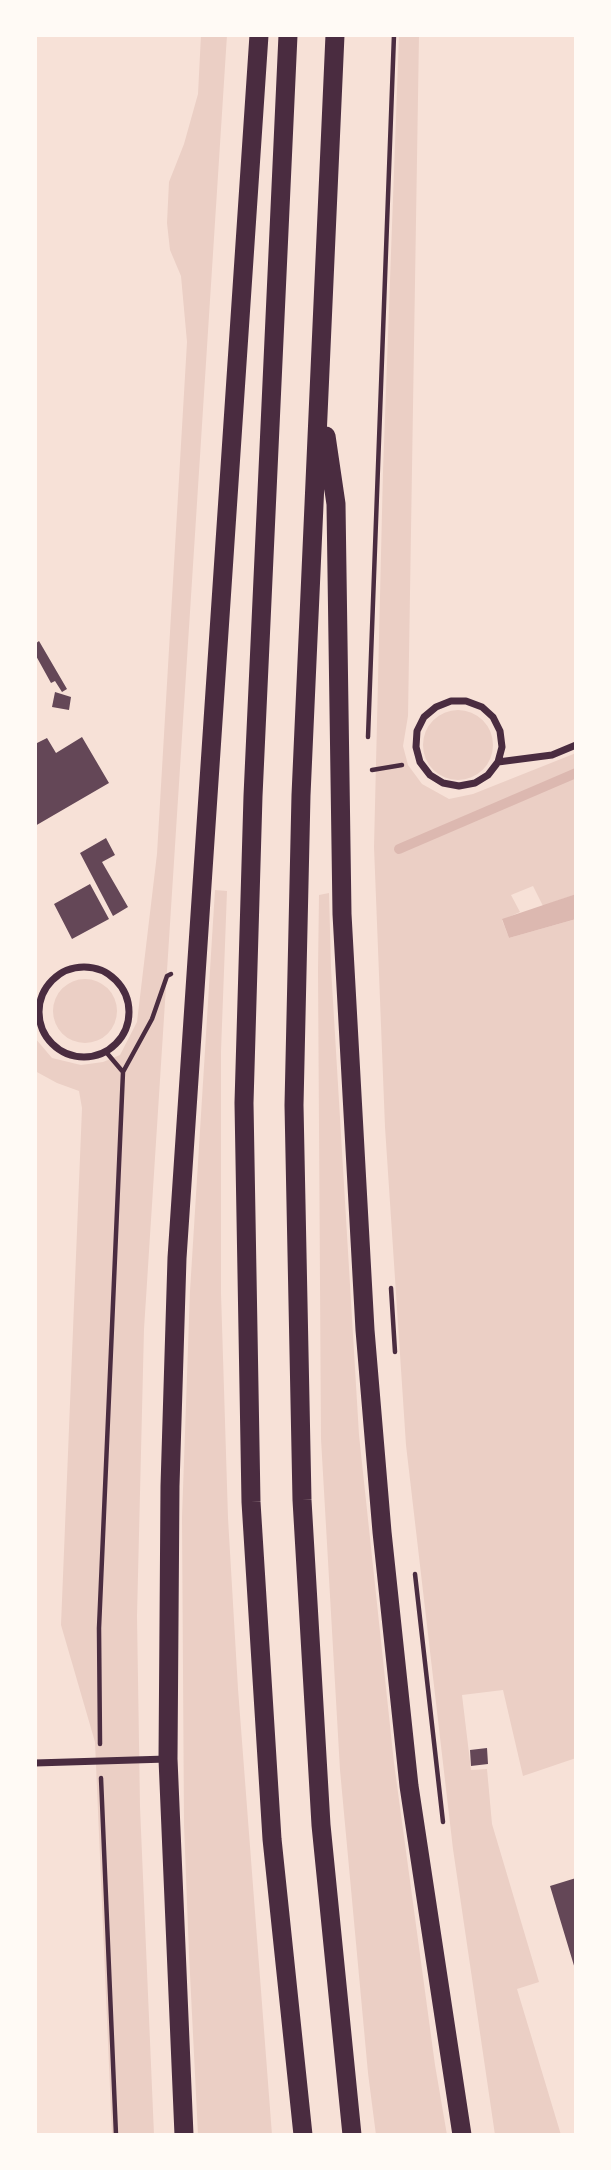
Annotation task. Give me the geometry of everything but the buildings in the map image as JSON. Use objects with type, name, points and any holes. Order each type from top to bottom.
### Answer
[{"type":"highway","points":[[184,2135],[168,1759],[170,1486],[177,1272],[259,35]]},
{"type":"highway","points":[[288,35],[253,796],[244,1103],[252,1515],[272,1839],[303,2135]]},
{"type":"highway","points":[[335,35],[302,794],[294,1105],[302,1500],[321,1825],[352,2135]]},
{"type":"highway","points":[[319,393],[336,504],[342,914],[365,1331],[378,1492],[409,1786],[462,2135]]},
{"type":"street","points":[[451,701],[467,701],[482,706],[493,717],[500,731],[502,747],[498,762],[488,775],[475,783],[459,786],[443,783],[430,775],[420,762],[416,747],[417,731],[424,718],[436,706],[451,701]]},
{"type":"street","points":[[498,762],[552,755],[576,745]]},
{"type":"street","points":[[81,966],[98,968],[114,977],[124,991],[129,1008],[128,1025],[119,1041],[106,1052],[85,1058],[63,1053],[46,1038],[38,1017],[38,994],[64,970],[81,966]]},
{"type":"street","points":[[35,1763],[168,1759]]},
{"type":"path","points":[[367,741],[394,35]]},
{"type":"path","points":[[368,779],[370,768],[420,762]]},
{"type":"path","points":[[116,2135],[100,1762],[99,1628],[123,1072],[152,1019],[167,976],[197,961]]},
{"type":"path","points":[[106,1052],[123,1072]]},
{"type":"path","points":[[391,1285],[396,1364]]},
{"type":"path","points":[[415,1571],[444,1827]]},
{"type":"shaded area","points":[[201,35],[227,35],[144,1329],[137,1616],[140,1807],[154,2135],[112,2135],[95,1742],[61,1625],[82,1108],[79,1091],[35,1071],[35,1038],[52,1058],[81,1065],[103,1062],[120,1055],[137,1022],[157,854],[187,342],[181,276],[170,250],[167,223],[169,182],[184,144],[198,94]]},
{"type":"shaded area","points":[[399,35],[419,35],[408,716],[403,746],[408,765],[422,784],[449,799],[473,794],[576,753],[576,894],[543,906],[533,886],[511,895],[520,912],[502,920],[509,938],[576,919],[576,1758],[523,1776],[503,1690],[462,1695],[471,1770],[487,1769],[492,1824],[539,1982],[517,1989],[561,2135],[495,2135],[453,1849],[406,1445],[385,1127],[374,847],[383,471]]},
{"type":"shaded area","points":[[458,710],[483,720],[493,745],[483,770],[458,780],[433,770],[423,745],[433,720]]},
{"type":"shaded area","points":[[215,890],[227,891],[221,1051],[221,1293],[228,1518],[238,1689],[272,2135],[198,2135],[189,1954],[184,1825],[182,1517],[190,1291]]},
{"type":"shaded area","points":[[329,893],[331,968],[359,1435],[394,1763],[447,2135],[376,2135],[368,2073],[340,1770],[321,1439],[319,895]]},
{"type":"shaded area","points":[[576,894],[576,919],[509,938],[502,919]]},
{"type":"shaded area","points":[[85,979],[97,981],[108,988],[115,999],[115,1023],[108,1034],[97,1041],[85,1043],[73,1041],[62,1034],[55,1023],[53,1011],[55,999],[62,988],[73,981]]},
{"type":"waterway","points":[[399,849],[576,773]]}]
